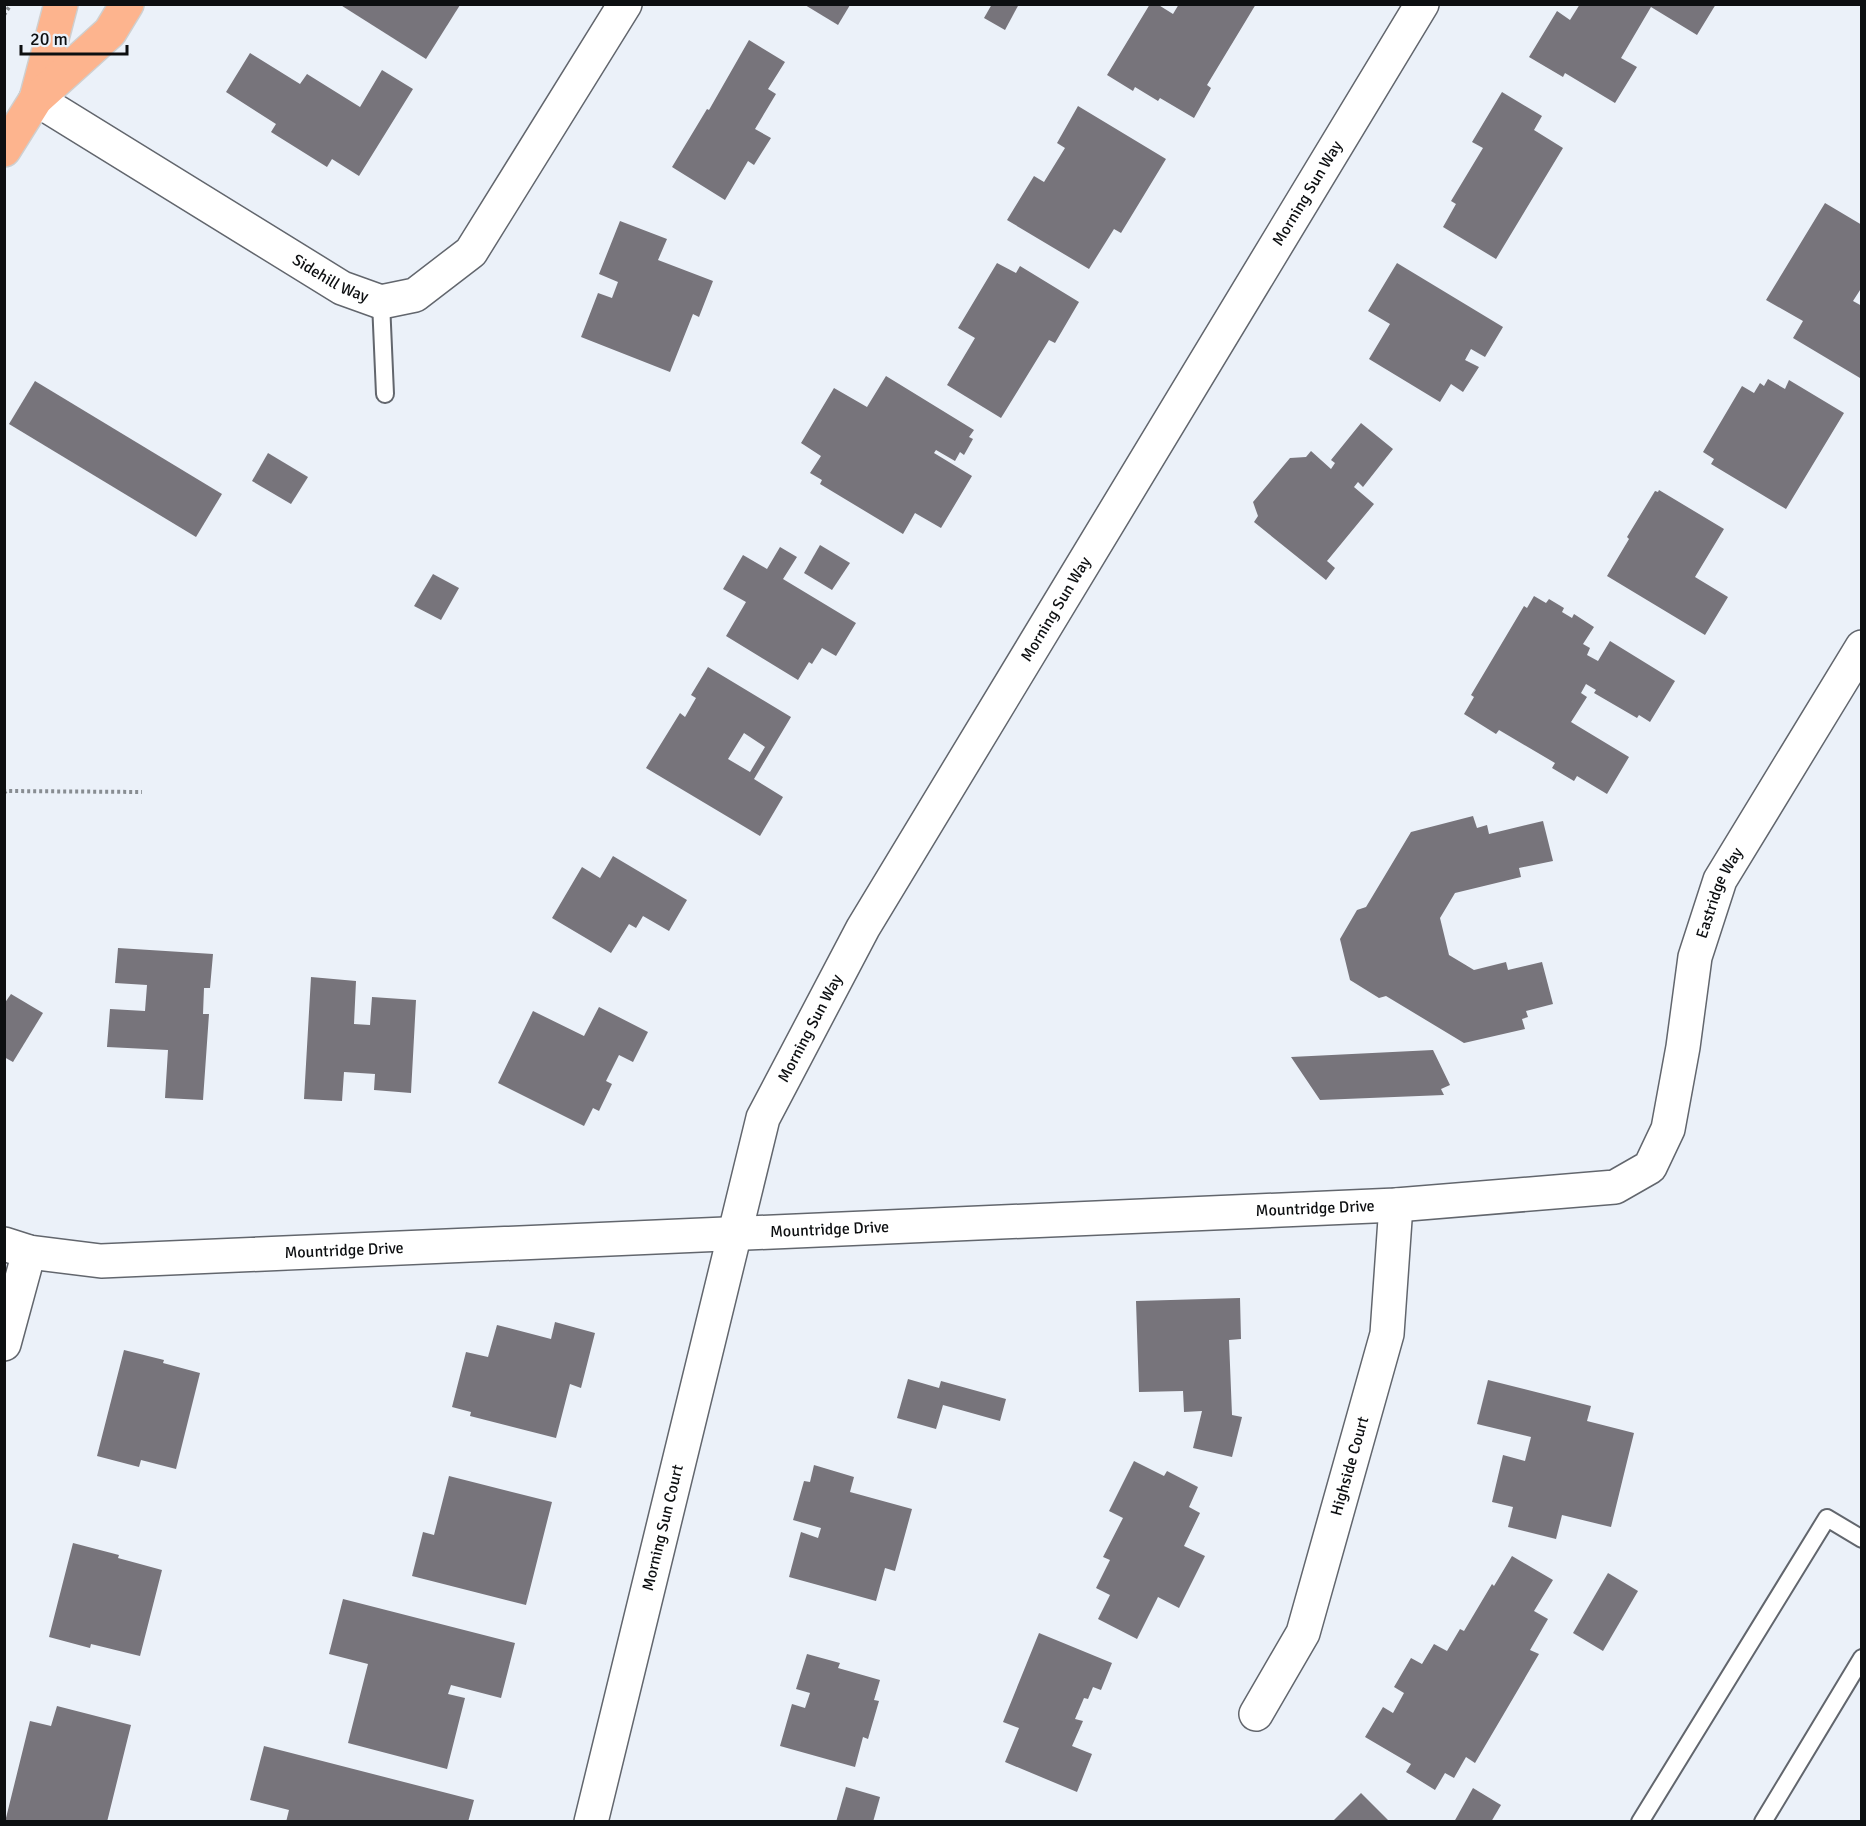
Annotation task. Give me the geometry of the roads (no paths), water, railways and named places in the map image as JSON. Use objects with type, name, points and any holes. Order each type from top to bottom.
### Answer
[{"type":"main road","points":[[36,99],[61,4]]},
{"type":"main road","points":[[4,150],[36,99],[110,32],[127,4]]},
{"type":"street","name":"Sidehill Way","points":[[36,99],[342,288],[381,302],[415,296],[471,252],[624,4]]},
{"type":"street","name":"Morning Sun Way","points":[[735,1235],[763,1118],[863,928],[1422,4]]},
{"type":"street","name":"Eastridge Way","points":[[1650,1167],[1668,1129],[1683,1047],[1695,957],[1720,880],[1862,647]]},
{"type":"street","name":"Mountridge Drive","points":[[17,1248],[101,1261],[1396,1205],[1614,1187],[1650,1167]]},
{"type":"street","name":"Highside Court","points":[[1256,1714],[1303,1633],[1387,1334],[1396,1205]]},
{"type":"street","name":"Morning Sun Court","points":[[591,1821],[735,1235]]},
{"type":"street","points":[[4,1344],[17,1248]]},
{"type":"lane","points":[[381,302],[385,394]]},
{"type":"lane","points":[[1640,1821],[1827,1518],[1862,1539]]},
{"type":"lane","points":[[1763,1821],[1862,1658]]}]
